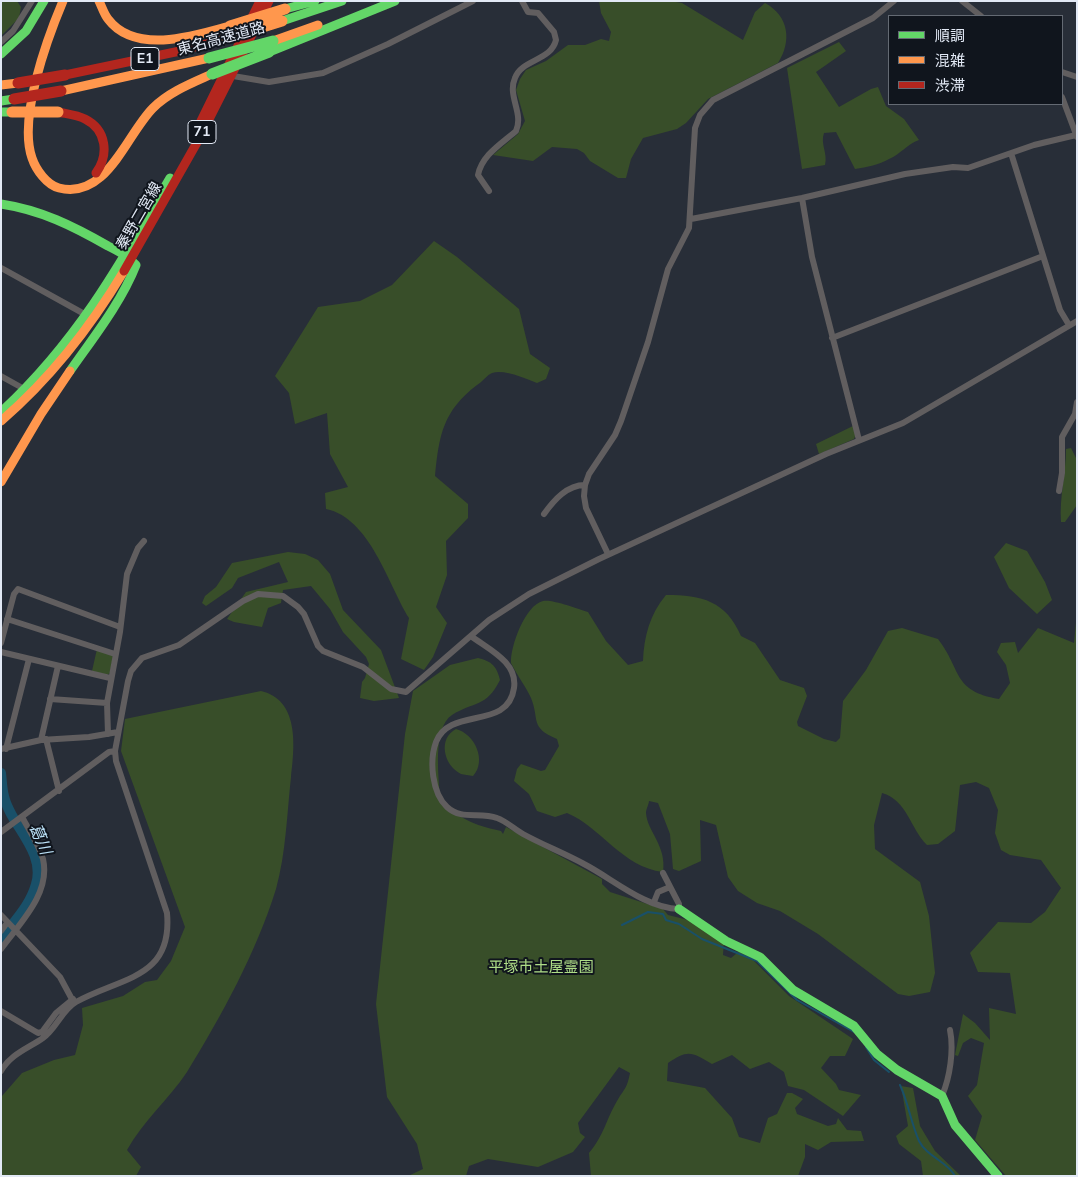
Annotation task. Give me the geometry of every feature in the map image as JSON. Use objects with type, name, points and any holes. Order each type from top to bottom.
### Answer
[{"type":"main road","points":[[1,54],[10,48],[26,30],[44,1]]},
{"type":"main road","points":[[63,1],[40,73],[31,108],[27,140],[36,167],[53,186],[64,191],[78,192],[96,183],[152,108],[188,85],[395,1]]},
{"type":"main road","points":[[7,112],[58,112],[86,119],[95,125],[103,137],[105,150],[103,163],[94,176],[82,183],[67,184],[48,174],[38,161],[33,138],[35,116],[47,70],[69,1]]},
{"type":"main road","points":[[99,1],[106,19],[113,26],[141,38],[157,40],[210,32],[315,1]]},
{"type":"main road","name":"秦野二宮線","points":[[1,412],[50,366],[88,316],[128,258],[190,141],[260,1]]},
{"type":"main road","name":"秦野二宮線","points":[[1,422],[31,396],[83,337],[233,76],[269,1]]},
{"type":"main road","name":"東名高速道路","points":[[1,85],[65,75],[180,51],[224,39],[342,1]]},
{"type":"main road","name":"東名高速道路","points":[[1,100],[61,91],[209,58],[273,40],[386,1]]},
{"type":"main road","points":[[1,204],[20,206],[55,216],[128,258],[136,265],[131,278],[41,414],[1,482]]},
{"type":"main road","points":[[679,909],[726,941],[760,957],[793,990],[854,1026],[876,1054],[897,1070],[942,1096],[954,1125],[998,1176]]},
{"type":"street","points":[[1,42],[13,31],[32,1]]},
{"type":"street","points":[[233,76],[268,82],[323,73],[388,44],[473,1]]},
{"type":"street","points":[[490,191],[478,175],[480,165],[483,159],[516,131],[518,127],[519,119],[512,91],[514,78],[522,68],[550,52],[556,40],[554,32],[538,13],[528,12],[522,1]]},
{"type":"street","points":[[608,554],[586,508],[585,485],[589,474],[615,435],[621,421],[648,342],[663,282],[691,219],[695,128],[700,115],[707,105],[763,73],[793,61],[873,18],[894,1]]},
{"type":"street","points":[[962,1],[980,15]]},
{"type":"street","points":[[1063,72],[1077,77]]},
{"type":"street","points":[[691,219],[802,198],[905,174],[953,167],[968,168],[1034,145],[1076,136],[1063,100]]},
{"type":"street","points":[[1011,153],[1060,310],[1069,325]]},
{"type":"street","points":[[802,198],[812,257],[859,440]]},
{"type":"street","points":[[832,338],[1043,256]]},
{"type":"street","points":[[1,268],[88,316]]},
{"type":"street","points":[[1,1011],[38,1033],[42,1032],[56,1013],[74,1001],[146,971],[164,949],[169,927],[167,913],[119,770],[115,751],[128,681],[136,664],[154,653],[179,645],[243,601],[258,594],[274,594],[290,600],[304,614],[318,646],[323,651],[364,668],[396,692],[406,692],[418,684],[489,620],[529,594],[608,554],[859,440],[903,423],[1077,321]]},
{"type":"street","points":[[1,376],[26,390]]},
{"type":"street","points":[[1059,491],[1062,473],[1062,437],[1075,414],[1077,402]]},
{"type":"street","points":[[544,514],[566,489],[576,485],[585,485]]},
{"type":"street","points":[[108,734],[107,703],[127,574],[138,548],[144,541]]},
{"type":"street","points":[[1,643],[18,589],[120,627]]},
{"type":"street","points":[[7,619],[116,654]]},
{"type":"street","points":[[470,636],[508,666],[514,680],[514,692],[509,703],[501,711],[485,717],[457,722],[446,728],[441,735],[435,749],[434,766],[436,790],[441,799],[457,814],[498,818],[536,841],[583,863],[654,902],[679,909]]},
{"type":"street","points":[[1,652],[110,678]]},
{"type":"street","points":[[29,659],[4,749],[44,739],[90,737],[118,732]]},
{"type":"street","points":[[58,666],[50,699],[44,739],[58,791]]},
{"type":"street","points":[[50,699],[107,703]]},
{"type":"street","points":[[1,832],[109,752],[115,751]]},
{"type":"street","points":[[1,948],[38,896],[44,876],[42,857],[22,817]]},
{"type":"street","points":[[663,873],[679,909]]},
{"type":"street","points":[[654,902],[658,892],[670,887]]},
{"type":"street","points":[[1,915],[60,977],[74,1001]]},
{"type":"street","points":[[1,931],[7,923]]},
{"type":"street","points":[[1,1071],[16,1054],[48,1033],[74,1001]]},
{"type":"street","points":[[942,1096],[946,1088],[953,1044],[950,1030]]},
{"type":"green space","points":[[1,1],[17,1],[21,7],[19,18],[1,36]]},
{"type":"green space","points":[[599,1],[670,1],[682,3],[743,40],[755,12],[765,3],[773,8],[783,22],[786,30],[785,46],[778,63],[708,99],[686,123],[677,129],[643,138],[631,159],[626,178],[618,178],[590,161],[584,153],[577,149],[552,147],[533,161],[493,155],[518,134],[525,121],[516,90],[526,70],[546,61],[568,45],[585,45],[601,39],[609,41],[611,32],[601,13]]},
{"type":"green space","points":[[839,42],[846,51],[816,72],[839,107],[878,87],[886,106],[904,119],[919,140],[885,161],[873,166],[855,169],[836,132],[824,133],[825,165],[802,169],[787,68]]},
{"type":"green space","points":[[434,241],[457,257],[519,309],[530,354],[550,368],[546,379],[537,383],[509,373],[497,372],[490,374],[457,404],[445,425],[438,448],[435,476],[468,504],[468,518],[446,541],[447,575],[436,607],[447,623],[433,657],[424,670],[401,659],[409,618],[376,554],[355,525],[341,515],[326,509],[325,493],[348,487],[330,454],[327,413],[295,424],[289,393],[275,376],[318,307],[360,301],[392,285]]},
{"type":"green space","points":[[853,426],[856,434],[854,439],[819,454],[816,444]]},
{"type":"green space","points":[[1071,448],[1077,460],[1077,505],[1065,522],[1061,522],[1066,449]]},
{"type":"green space","points":[[1006,543],[1027,551],[1045,582],[1052,600],[1037,614],[1009,588],[994,557]]},
{"type":"green space","points":[[288,552],[305,554],[318,560],[330,574],[343,610],[381,650],[399,698],[374,701],[360,698],[362,682],[369,664],[366,657],[343,632],[330,609],[311,586],[283,590],[281,603],[268,608],[262,627],[227,619],[246,592],[288,582],[279,562],[238,578],[232,588],[206,606],[202,603],[205,596],[216,587],[232,563]]},
{"type":"green space","points":[[666,595],[691,596],[711,602],[720,608],[735,624],[741,636],[755,643],[780,680],[804,688],[807,696],[797,722],[798,726],[824,739],[836,742],[840,738],[843,701],[866,670],[888,631],[902,628],[938,639],[965,685],[973,691],[999,699],[1010,683],[1006,665],[997,652],[1001,643],[1015,642],[1018,653],[1038,628],[1074,643],[1077,612],[1077,1176],[1006,1176],[975,1140],[982,1116],[968,1096],[977,1085],[984,1043],[971,1038],[963,1043],[958,1056],[955,1055],[963,1014],[975,1023],[990,1040],[989,1008],[1016,1014],[1010,973],[978,972],[970,953],[998,922],[1031,923],[1045,912],[1061,888],[1041,860],[1010,855],[1001,850],[995,833],[998,810],[989,788],[976,782],[960,785],[955,831],[938,844],[927,845],[903,808],[882,793],[874,825],[875,849],[920,882],[929,916],[935,973],[930,992],[909,996],[898,994],[818,934],[780,911],[757,903],[738,891],[728,877],[716,825],[700,820],[701,861],[679,871],[673,869],[670,834],[658,803],[649,801],[646,811],[647,820],[660,847],[663,872],[648,869],[635,863],[579,819],[567,813],[555,817],[537,811],[529,794],[514,781],[517,769],[521,764],[541,771],[545,770],[559,746],[557,739],[542,731],[539,727],[531,698],[511,663],[516,637],[530,610],[536,604],[547,601],[588,612],[606,641],[628,665],[643,661],[649,626],[660,602]]},
{"type":"green space","points":[[97,649],[111,654],[113,657],[110,673],[107,675],[92,671]]},
{"type":"green space","name":"平塚市土屋霊園","points":[[478,658],[493,665],[500,680],[495,689],[484,700],[452,715],[446,721],[439,741],[438,754],[440,799],[454,812],[468,820],[501,831],[503,834],[506,827],[602,879],[602,884],[610,892],[663,909],[668,915],[688,920],[724,939],[723,955],[731,958],[742,949],[789,996],[853,1039],[845,1056],[830,1056],[821,1068],[839,1090],[861,1095],[843,1116],[804,1090],[788,1086],[784,1072],[769,1062],[750,1069],[732,1055],[712,1064],[695,1055],[685,1054],[680,1056],[668,1063],[667,1081],[705,1088],[732,1118],[739,1137],[760,1143],[768,1118],[777,1114],[787,1093],[792,1093],[803,1099],[795,1108],[797,1114],[828,1126],[836,1124],[838,1118],[847,1130],[861,1131],[864,1141],[831,1142],[818,1150],[805,1144],[805,1157],[798,1176],[591,1176],[589,1153],[602,1134],[629,1078],[630,1073],[619,1067],[578,1123],[580,1133],[585,1137],[573,1152],[538,1167],[488,1159],[469,1166],[466,1176],[408,1176],[423,1169],[417,1144],[387,1097],[376,1004],[405,734],[413,691],[450,665]]},
{"type":"green space","points":[[261,691],[273,696],[282,704],[292,725],[293,738],[286,833],[276,889],[259,937],[213,1028],[187,1072],[133,1139],[127,1150],[141,1167],[136,1176],[1,1176],[2,1096],[22,1073],[54,1060],[75,1055],[83,1025],[82,1008],[123,996],[145,982],[157,980],[171,961],[185,927],[121,751],[125,719]]},
{"type":"green space","points":[[456,729],[469,736],[477,749],[479,763],[473,776],[461,774],[455,770],[447,758],[445,745],[450,733]]},
{"type":"green space","points":[[901,1086],[913,1088],[920,1126],[935,1151],[961,1176],[923,1176],[921,1161],[899,1144],[896,1136],[908,1126]]},
{"type":"waterway","name":"葛川","points":[[1,773],[3,793],[8,807],[32,849],[38,872],[30,899],[1,939]]},
{"type":"waterway","points":[[622,925],[648,912],[663,914],[666,920],[679,924],[702,939],[757,961],[797,1000],[854,1032]]},
{"type":"waterway","points":[[866,1047],[874,1060],[889,1072]]},
{"type":"waterway","points":[[900,1085],[919,1141],[927,1151],[947,1166],[955,1176]]},
{"type":"traffic: fast","points":[[1,54],[26,31],[44,1]]},
{"type":"traffic: fast","points":[[285,9],[315,1]]},
{"type":"traffic: fast","points":[[282,21],[342,1]]},
{"type":"traffic: fast","points":[[269,52],[395,1]]},
{"type":"traffic: fast","points":[[209,58],[273,41]]},
{"type":"traffic: fast","points":[[212,74],[269,52]]},
{"type":"traffic: fast","points":[[1,101],[14,99]]},
{"type":"traffic: fast","points":[[1,112],[12,112]]},
{"type":"traffic: fast","points":[[1,412],[52,359],[95,302],[170,178]]},
{"type":"traffic: fast","points":[[1,204],[30,210],[69,226],[119,252],[136,265],[115,307],[70,371]]},
{"type":"traffic: fast","points":[[679,909],[726,941],[760,957],[793,990],[854,1026],[877,1054],[897,1070],[942,1096],[955,1125],[998,1176]]},
{"type":"traffic: slow","points":[[63,1],[42,57],[31,101],[29,122],[29,141],[32,158],[39,172],[50,184],[59,188],[76,189],[90,184],[103,175],[114,163],[143,120],[159,102],[189,84],[212,74]]},
{"type":"traffic: slow","points":[[99,1],[108,19],[120,30],[134,37],[149,40],[183,38],[230,26]]},
{"type":"traffic: slow","points":[[230,26],[285,9]]},
{"type":"traffic: slow","points":[[224,39],[282,21]]},
{"type":"traffic: slow","points":[[273,41],[318,25]]},
{"type":"traffic: slow","points":[[61,91],[209,58]]},
{"type":"traffic: slow","points":[[1,85],[18,83]]},
{"type":"traffic: slow","points":[[12,112],[58,112]]},
{"type":"traffic: slow","points":[[1,421],[53,370],[83,332],[124,271]]},
{"type":"traffic: slow","points":[[1,482],[41,414],[70,371]]},
{"type":"traffic: jam","points":[[201,121],[260,1]]},
{"type":"traffic: jam","points":[[124,271],[199,139],[269,1]]},
{"type":"traffic: jam","points":[[65,75],[180,51],[224,39]]},
{"type":"traffic: jam","points":[[18,83],[65,75]]},
{"type":"traffic: jam","points":[[14,99],[61,91]]},
{"type":"traffic: jam","points":[[58,112],[85,119],[102,136],[104,143],[103,159],[96,173]]}]
